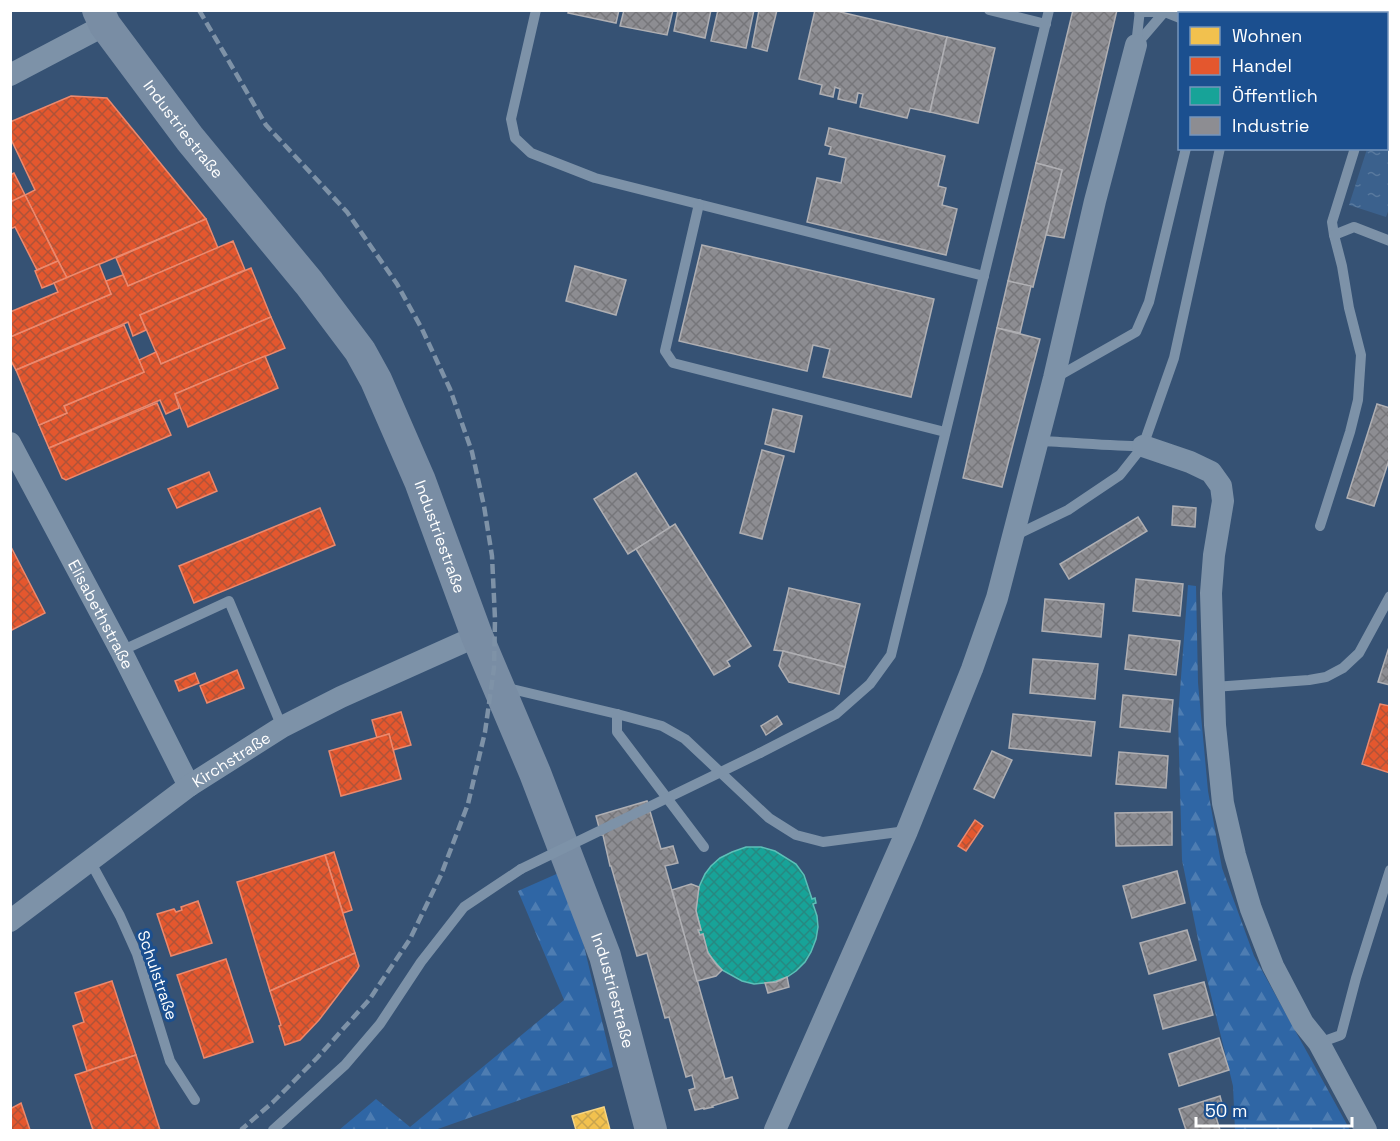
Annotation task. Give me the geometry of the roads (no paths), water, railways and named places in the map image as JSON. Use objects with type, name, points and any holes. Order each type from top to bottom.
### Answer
[{"type":"main road","name":"Industriestraße","points":[[102,18],[190,139],[309,283],[360,351],[376,380],[420,481],[477,636],[535,774],[605,956],[651,1131]]},
{"type":"street","points":[[10,75],[102,18]]},
{"type":"street","points":[[775,1131],[907,831],[998,598],[1054,378],[1095,201],[1136,45]]},
{"type":"street","name":"Elisabethstraße","points":[[10,442],[189,786]]},
{"type":"street","points":[[1143,446],[1190,462],[1211,472],[1221,486],[1223,501],[1214,555],[1211,593],[1215,725],[1223,802],[1235,855],[1251,909],[1274,966],[1303,1023],[1319,1043],[1366,1131]]},
{"type":"street","name":"Kirchstraße","points":[[10,921],[189,786],[282,727],[341,696],[477,636]]},
{"type":"lane","points":[[536,10],[511,119],[515,138],[531,153],[594,178],[984,276]]},
{"type":"lane","points":[[990,10],[1046,24]]},
{"type":"lane","points":[[273,1131],[345,1065],[380,1024],[421,962],[464,907],[521,869],[837,714],[870,684],[891,655],[1049,10]]},
{"type":"lane","points":[[1136,45],[1139,11],[1165,11]]},
{"type":"lane","points":[[1136,45],[1165,11]]},
{"type":"lane","points":[[1054,378],[1136,332],[1149,302],[1186,150]]},
{"type":"lane","points":[[1014,536],[1068,510],[1120,475],[1143,446],[1174,358],[1220,150]]},
{"type":"lane","points":[[1320,526],[1358,400],[1361,355],[1332,222],[1354,150]]},
{"type":"lane","points":[[699,204],[664,351],[673,363],[945,432]]},
{"type":"lane","points":[[1334,235],[1354,227],[1389,241]]},
{"type":"lane","points":[[1038,441],[1143,446]]},
{"type":"lane","points":[[1214,687],[1326,677],[1343,668],[1359,653],[1389,596]]},
{"type":"lane","points":[[120,651],[229,601],[282,727]]},
{"type":"lane","points":[[498,685],[662,726],[685,739],[769,818],[796,835],[823,842],[907,831]]},
{"type":"lane","points":[[617,714],[617,732],[704,847]]},
{"type":"lane","name":"Schulstraße","points":[[90,861],[120,916],[137,954],[170,1061],[195,1100]]},
{"type":"lane","points":[[1319,1043],[1341,1035],[1389,870]]},
{"type":"water","points":[[1389,78],[1390,206],[1386,217],[1349,205],[1367,150],[1388,150]]},
{"type":"railway","points":[[199,10],[266,125],[347,212],[397,284],[422,329],[450,389],[472,452],[492,556],[495,619],[494,668],[485,732],[468,804],[441,875],[410,939],[369,1000],[317,1058],[241,1130]]}]
